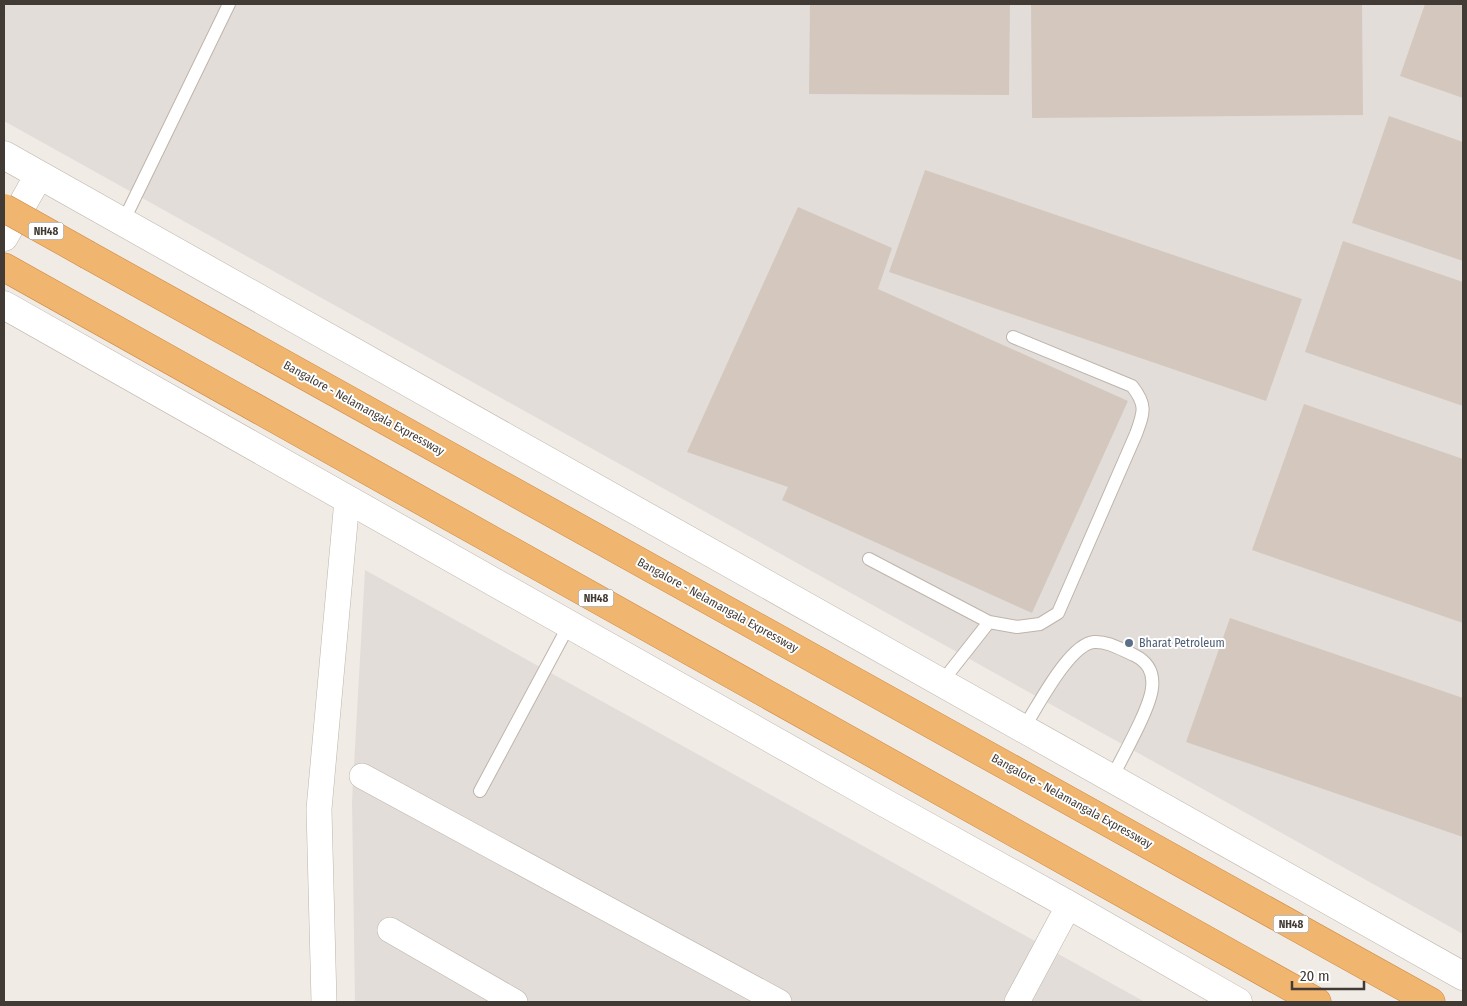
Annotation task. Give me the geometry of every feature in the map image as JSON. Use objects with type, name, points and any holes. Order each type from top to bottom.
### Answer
[{"type":"highway","name":"Bangalore - Nelamangala Expressway","points":[[4,208],[1432,1002]]},
{"type":"highway","name":"NH48","points":[[4,267],[1317,1002]]},
{"type":"street","points":[[4,155],[1463,976]]},
{"type":"street","points":[[4,237],[39,175]]},
{"type":"street","points":[[4,305],[568,625],[1069,904],[1238,1002]]},
{"type":"street","points":[[324,1002],[319,809],[347,500]]},
{"type":"street","points":[[362,776],[779,1002]]},
{"type":"street","points":[[1017,1002],[1069,904]]},
{"type":"street","points":[[390,930],[515,1002]]},
{"type":"lane","points":[[123,222],[229,4]]},
{"type":"lane","points":[[868,559],[989,622],[1017,627],[1040,624],[1058,613],[1143,417],[1143,400],[1132,386],[1013,337]]},
{"type":"lane","points":[[941,683],[989,622]]},
{"type":"lane","points":[[480,791],[568,625]]},
{"type":"lane","points":[[1023,729],[1070,658],[1084,646],[1093,642],[1106,644],[1142,659],[1151,671],[1152,691],[1112,778]]},
{"type":"shaded area","points":[[4,4],[1463,4],[1463,934],[4,121]]},
{"type":"shaded area","points":[[365,570],[1145,1002],[355,1002],[352,801]]},
{"type":"building","points":[[810,4],[1010,4],[1009,95],[809,94]]},
{"type":"building","points":[[1031,4],[1362,4],[1363,115],[1032,118]]},
{"type":"building","points":[[1425,4],[1463,4],[1463,98],[1400,76]]},
{"type":"building","points":[[1389,116],[1463,142],[1463,261],[1352,223]]},
{"type":"building","points":[[925,170],[1302,299],[1266,401],[889,272]]},
{"type":"building","points":[[798,207],[892,248],[878,289],[1128,401],[1032,613],[782,500],[788,487],[687,452]]},
{"type":"building","points":[[1343,241],[1463,282],[1463,406],[1305,352]]},
{"type":"building","points":[[1304,404],[1463,459],[1463,623],[1252,550]]},
{"type":"building","points":[[1230,618],[1463,698],[1463,837],[1186,742]]},
{"type":"place","name":"Bharat Petroleum","points":[[1129,643]]}]
